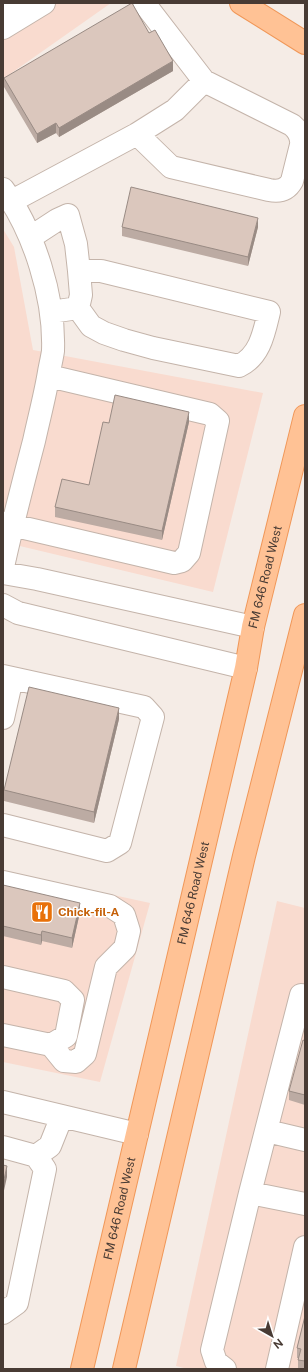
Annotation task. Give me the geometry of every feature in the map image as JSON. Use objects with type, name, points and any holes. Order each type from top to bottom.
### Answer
[{"type":"main road","points":[[241,3],[305,42]]},
{"type":"main road","name":"FM 646 Road West","points":[[82,1369],[246,668],[253,627],[305,416]]},
{"type":"main road","points":[[124,1369],[243,864],[298,667],[305,615]]},
{"type":"lane","points":[[3,8],[12,3]]},
{"type":"lane","points":[[3,28],[44,3]]},
{"type":"lane","points":[[137,134],[171,167],[269,190],[280,191],[285,189],[292,181],[301,145],[301,137],[292,125],[204,81],[144,3]]},
{"type":"lane","points":[[3,568],[8,524],[45,395],[53,352],[51,312],[42,274],[31,237],[8,195],[137,134],[175,110],[204,81]]},
{"type":"lane","points":[[31,237],[57,220],[68,215],[76,244],[79,271],[81,295],[78,308],[91,326],[104,333],[153,348],[239,366],[246,363],[254,355],[261,342],[269,312],[101,271],[79,271]]},
{"type":"lane","points":[[51,312],[78,308]]},
{"type":"lane","points":[[8,524],[174,563],[182,561],[189,553],[218,421],[210,414],[48,376]]},
{"type":"lane","points":[[3,573],[37,579],[253,627]]},
{"type":"lane","points":[[3,605],[18,613],[246,668]]},
{"type":"lane","points":[[3,718],[8,677],[144,707],[153,717],[120,843],[108,851],[3,825]]},
{"type":"lane","points":[[3,882],[110,906],[124,915],[129,930],[125,948],[106,967],[85,1054],[76,1062],[64,1061],[51,1045],[3,1036]]},
{"type":"lane","points":[[3,977],[64,991],[73,1000],[66,1036],[51,1045]]},
{"type":"lane","points":[[225,1369],[216,1362],[212,1350],[250,1193],[267,1131],[298,1038],[304,990]]},
{"type":"lane","points":[[3,1102],[137,1134]]},
{"type":"lane","points":[[36,1156],[50,1146],[62,1116]]},
{"type":"lane","points":[[267,1131],[305,1140]]},
{"type":"lane","points":[[3,1147],[36,1156],[45,1169],[17,1303],[3,1313]]},
{"type":"lane","points":[[250,1193],[305,1204]]},
{"type":"lane","points":[[277,1369],[305,1247]]},
{"type":"shaded area","points":[[3,3],[111,3],[3,79]]},
{"type":"shaded area","points":[[3,229],[14,247],[33,350],[263,393],[213,592],[3,542]]},
{"type":"shaded area","points":[[3,871],[150,903],[100,1082],[3,1062]]},
{"type":"shaded area","points":[[277,901],[305,908],[305,1369],[188,1369],[176,1366]]},
{"type":"building","points":[[132,3],[149,33],[155,30],[173,61],[59,128],[56,123],[37,134],[4,78]]},
{"type":"building","points":[[131,187],[258,218],[248,257],[122,227]]},
{"type":"building","points":[[115,395],[189,412],[162,531],[55,507],[62,479],[89,485],[103,422],[109,423]]},
{"type":"building","points":[[29,687],[119,708],[94,812],[4,790]]},
{"type":"building","name":"Chick-fil-A","points":[[3,885],[80,903],[72,938],[42,931],[41,935],[3,926]]},
{"type":"building","points":[[303,1040],[305,1041],[305,1095],[289,1091]]},
{"type":"building","points":[[3,1165],[7,1166],[3,1184]]},
{"type":"building","points":[[305,1316],[305,1361],[298,1360],[301,1349],[297,1348]]},
{"type":"place","name":"Chick-fil-A","points":[[42,912]]}]
